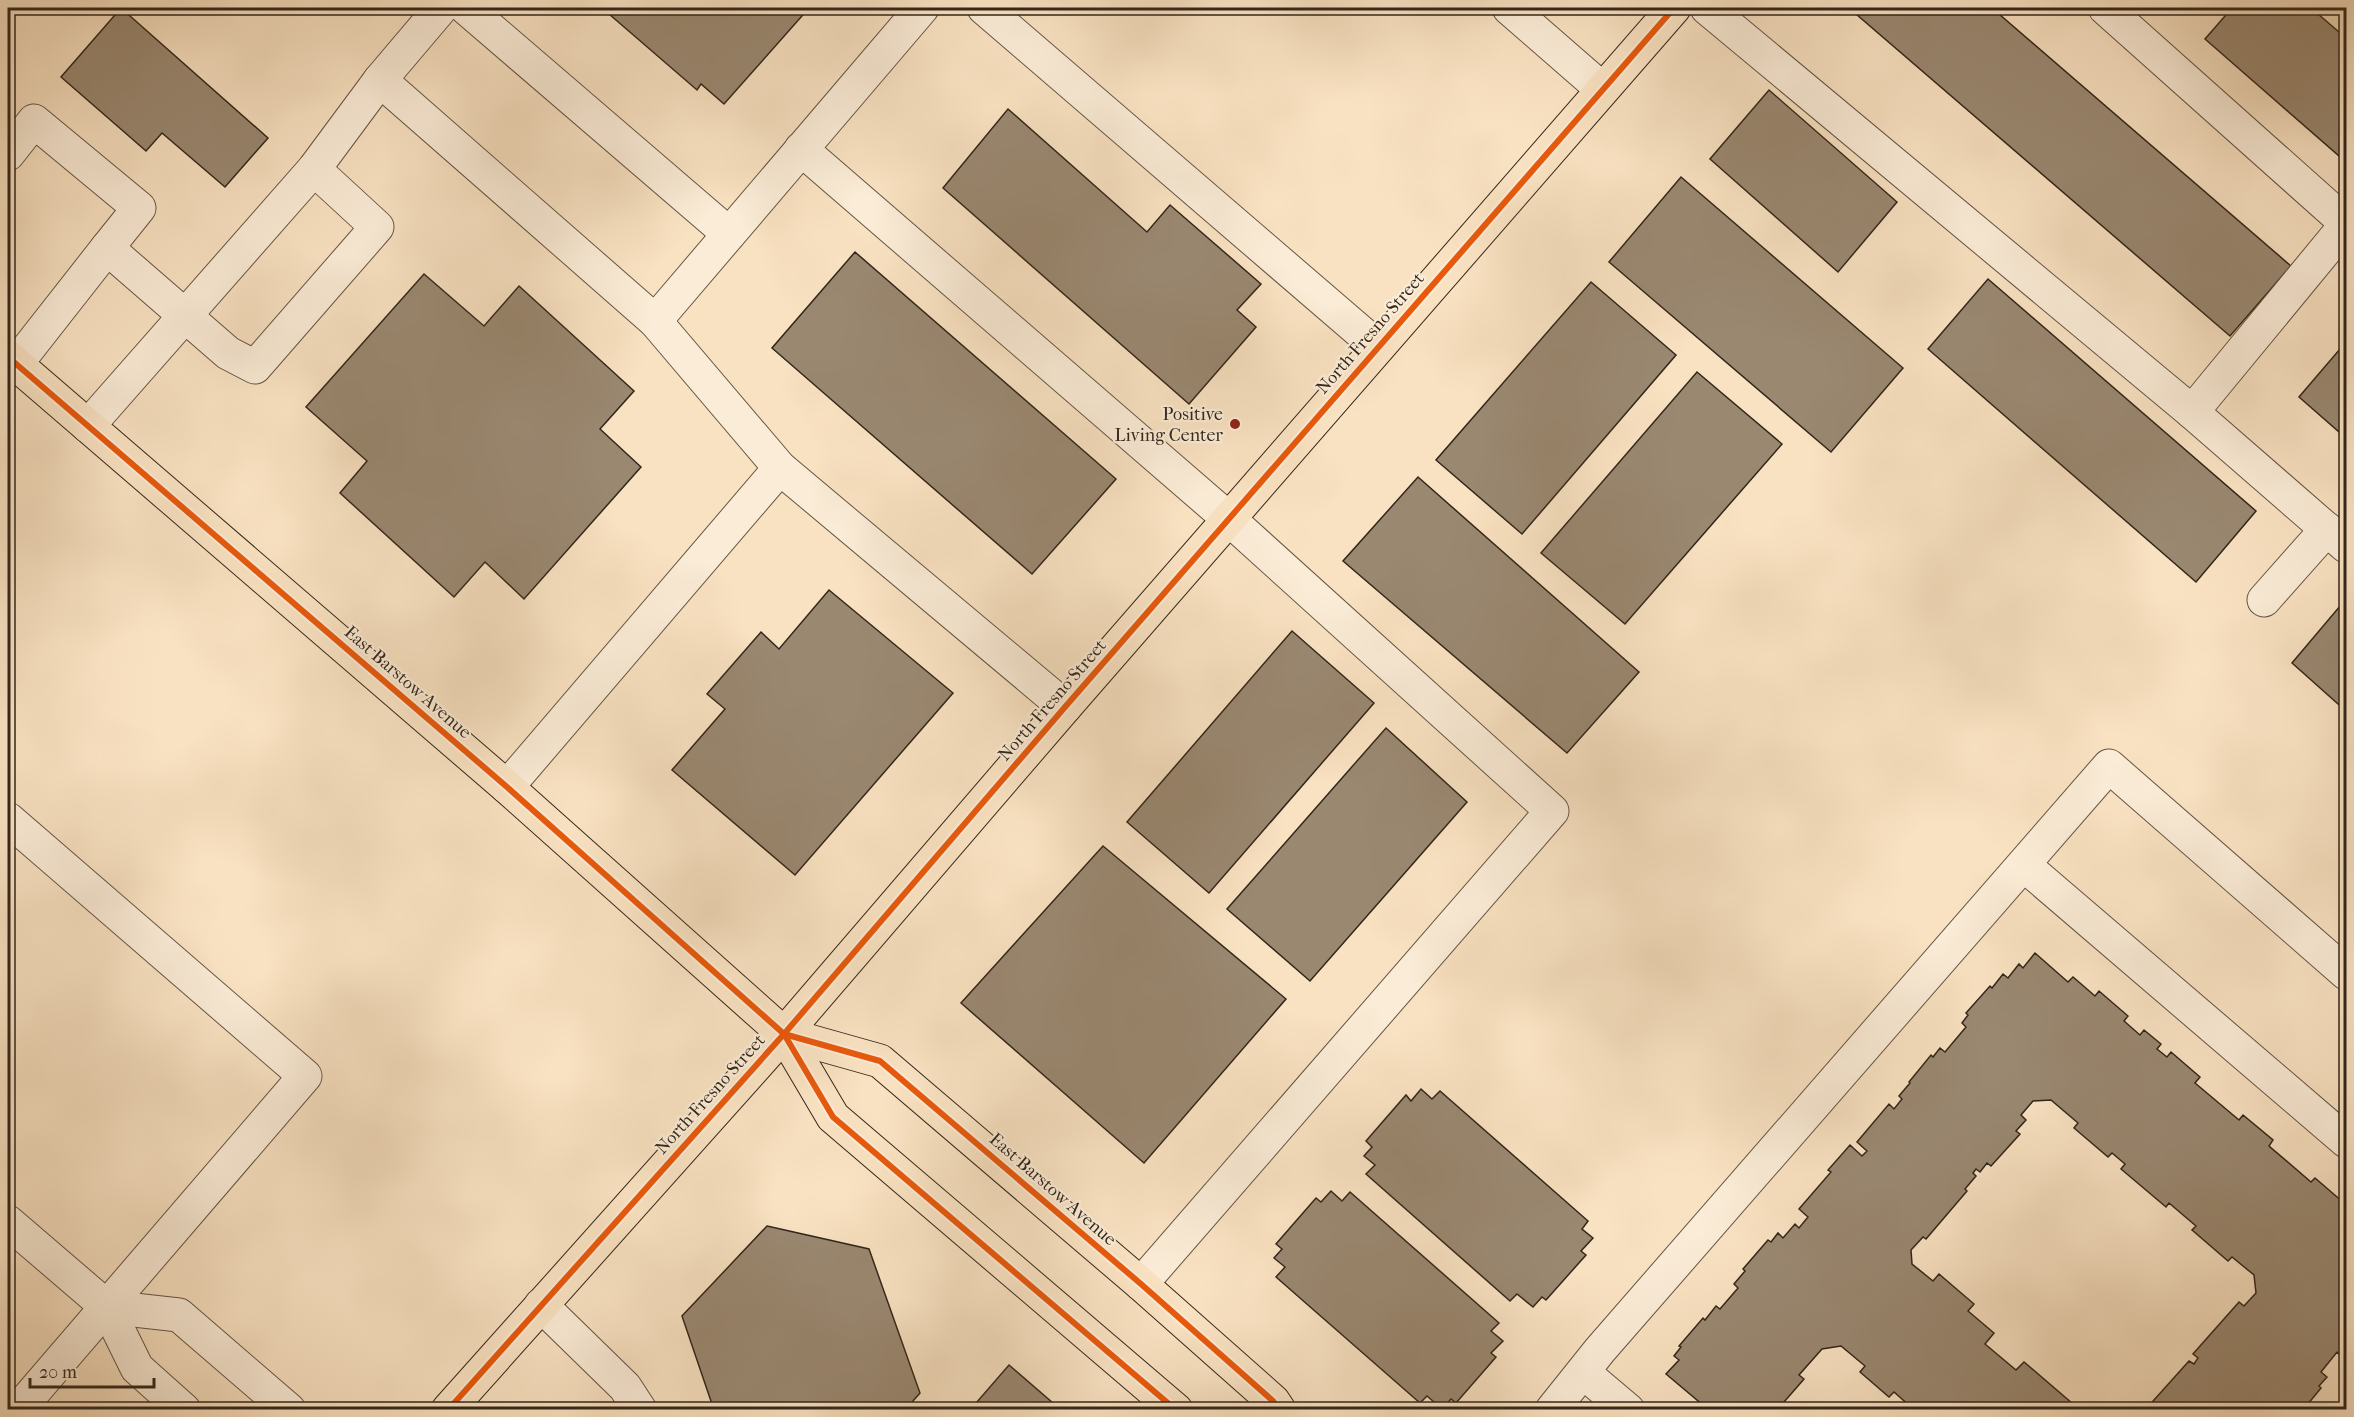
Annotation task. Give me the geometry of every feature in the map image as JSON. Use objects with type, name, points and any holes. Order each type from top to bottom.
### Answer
[{"type":"main road","name":"North Fresno Street","points":[[448,1410],[784,1034],[1378,346],[1674,8]]},
{"type":"main road","name":"East Barstow Avenue","points":[[12,360],[507,787],[784,1034],[833,1117],[1176,1410]]},
{"type":"main road","name":"East Barstow Avenue","points":[[784,1034],[880,1061],[1141,1284],[1273,1401],[1279,1410]]},
{"type":"street","points":[[88,426],[314,169],[380,80],[441,8]]},
{"type":"street","points":[[466,8],[729,234]]},
{"type":"street","points":[[655,321],[922,8]]},
{"type":"street","points":[[984,8],[1378,346]]},
{"type":"street","points":[[1509,8],[1602,89]]},
{"type":"street","points":[[1707,8],[2192,412],[2337,537],[2264,600]]},
{"type":"street","points":[[2127,14],[2346,224],[2192,412]]},
{"type":"street","points":[[380,80],[655,321],[780,468],[1065,707]]},
{"type":"street","points":[[8,154],[34,121],[139,208],[12,360]]},
{"type":"street","points":[[801,149],[1230,520],[1552,811],[1141,1284]]},
{"type":"street","points":[[107,248],[228,353],[255,367],[377,227],[314,169]]},
{"type":"street","points":[[507,787],[780,468]]},
{"type":"street","points":[[1552,1410],[2109,766],[2346,973]]},
{"type":"street","points":[[8,819],[305,1076],[18,1410]]},
{"type":"street","points":[[2024,865],[2346,1140]]},
{"type":"street","points":[[8,1222],[107,1307],[137,1368],[184,1410]]},
{"type":"street","points":[[541,1305],[625,1387],[640,1410]]},
{"type":"street","points":[[107,1307],[179,1315],[289,1410]]},
{"type":"street","points":[[1583,1372],[1628,1410]]},
{"type":"building","points":[[121,8],[268,138],[225,187],[162,133],[146,151],[61,77]]},
{"type":"building","points":[[615,8],[809,8],[724,104],[701,84],[697,90],[609,14]]},
{"type":"building","points":[[1849,8],[1992,8],[2291,266],[2230,336]]},
{"type":"building","points":[[2232,8],[2311,8],[2346,38],[2346,162],[2205,39]]},
{"type":"building","points":[[1769,90],[1897,202],[1838,272],[1710,159]]},
{"type":"building","points":[[1008,109],[1147,232],[1170,205],[1261,284],[1237,310],[1256,327],[1189,404],[943,188]]},
{"type":"building","points":[[1681,177],[1903,368],[1831,452],[1609,262]]},
{"type":"building","points":[[855,252],[1116,479],[1032,574],[772,348]]},
{"type":"building","points":[[424,274],[484,326],[519,286],[634,391],[600,429],[641,467],[524,599],[485,562],[454,597],[340,493],[367,461],[306,407]]},
{"type":"building","points":[[1988,279],[2256,511],[2196,582],[1928,349]]},
{"type":"building","points":[[1591,282],[1676,355],[1522,534],[1436,460]]},
{"type":"building","points":[[2346,342],[2346,438],[2299,397]]},
{"type":"building","points":[[1697,372],[1782,444],[1625,624],[1541,553]]},
{"type":"building","points":[[1418,477],[1639,672],[1567,753],[1343,561]]},
{"type":"building","points":[[829,590],[953,693],[795,875],[672,770],[725,709],[707,694],[761,632],[779,649]]},
{"type":"building","points":[[2346,599],[2346,711],[2292,663]]},
{"type":"building","points":[[1292,631],[1374,703],[1209,893],[1127,822]]},
{"type":"building","points":[[1386,728],[1467,802],[1310,981],[1227,909]]},
{"type":"building","points":[[1103,846],[1286,999],[1144,1163],[961,1003]]},
{"type":"building","points":[[2035,953],[2068,982],[2073,977],[2095,996],[2099,991],[2128,1016],[2124,1021],[2140,1035],[2144,1030],[2161,1044],[2157,1049],[2167,1057],[2171,1052],[2200,1077],[2195,1083],[2239,1120],[2243,1115],[2273,1140],[2269,1146],[2311,1182],[2315,1178],[2344,1203],[2339,1208],[2346,1214],[2346,1356],[2344,1359],[2337,1352],[2321,1372],[2327,1377],[2319,1386],[2321,1388],[2303,1410],[2145,1410],[2189,1361],[2194,1364],[2198,1358],[2193,1354],[2239,1302],[2244,1306],[2256,1293],[2254,1275],[2232,1257],[2228,1261],[2192,1230],[2196,1226],[2169,1203],[2166,1207],[2121,1169],[2125,1164],[2112,1153],[2108,1157],[2074,1128],[2078,1123],[2051,1100],[2033,1101],[2021,1115],[2026,1120],[2016,1131],[2020,1134],[1991,1166],[1987,1163],[1980,1172],[1976,1169],[1973,1173],[1976,1176],[1965,1189],[1967,1191],[1926,1239],[1923,1237],[1911,1250],[1912,1264],[1933,1281],[1939,1274],[1974,1304],[1968,1311],[1994,1333],[1985,1344],[2016,1370],[2024,1362],[2080,1410],[1911,1410],[1912,1408],[1894,1392],[1889,1397],[1860,1372],[1865,1366],[1841,1346],[1822,1349],[1799,1375],[1804,1379],[1777,1410],[1771,1407],[1769,1410],[1702,1410],[1704,1406],[1666,1374],[1679,1360],[1674,1356],[1681,1347],[1679,1346],[1703,1318],[1705,1320],[1716,1306],[1720,1309],[1738,1288],[1734,1284],[1745,1271],[1743,1269],[1768,1240],[1771,1242],[1778,1233],[1783,1238],[1795,1224],[1799,1228],[1808,1217],[1799,1209],[1831,1172],[1828,1170],[1850,1145],[1862,1156],[1867,1151],[1857,1142],[1889,1104],[1894,1109],[1902,1099],[1899,1096],[1931,1055],[1933,1057],[1940,1048],[1945,1052],[1966,1027],[1962,1023],[1968,1015],[1966,1013],[1990,986],[1992,988],[2003,974],[2008,978],[2019,964],[2023,968]]},
{"type":"building","points":[[1421,1089],[1432,1099],[1440,1091],[1588,1221],[1582,1229],[1593,1238],[1581,1251],[1586,1255],[1546,1300],[1542,1297],[1533,1307],[1517,1294],[1510,1301],[1366,1174],[1375,1165],[1364,1156],[1372,1147],[1366,1141],[1406,1095],[1411,1101]]},
{"type":"building","points":[[1331,1191],[1342,1201],[1350,1192],[1499,1323],[1491,1331],[1503,1341],[1491,1353],[1496,1357],[1456,1403],[1451,1399],[1442,1409],[1427,1396],[1420,1403],[1276,1277],[1285,1267],[1274,1258],[1282,1249],[1276,1244],[1316,1198],[1321,1202]]},
{"type":"building","points":[[767,1226],[869,1249],[920,1393],[905,1410],[714,1410],[682,1316]]},
{"type":"building","points":[[1009,1365],[1061,1410],[970,1410]]},
{"type":"cycle path","points":[[448,1410],[784,1034],[1065,707],[1674,8]]},
{"type":"cycle path","points":[[8,357],[507,787],[784,1034],[833,1117],[1176,1410]]},
{"type":"cycle path","points":[[784,1034],[880,1061],[1141,1284],[1273,1401],[1279,1410]]},
{"type":"place","name":"Positive Living Center","points":[[1235,424]]}]
